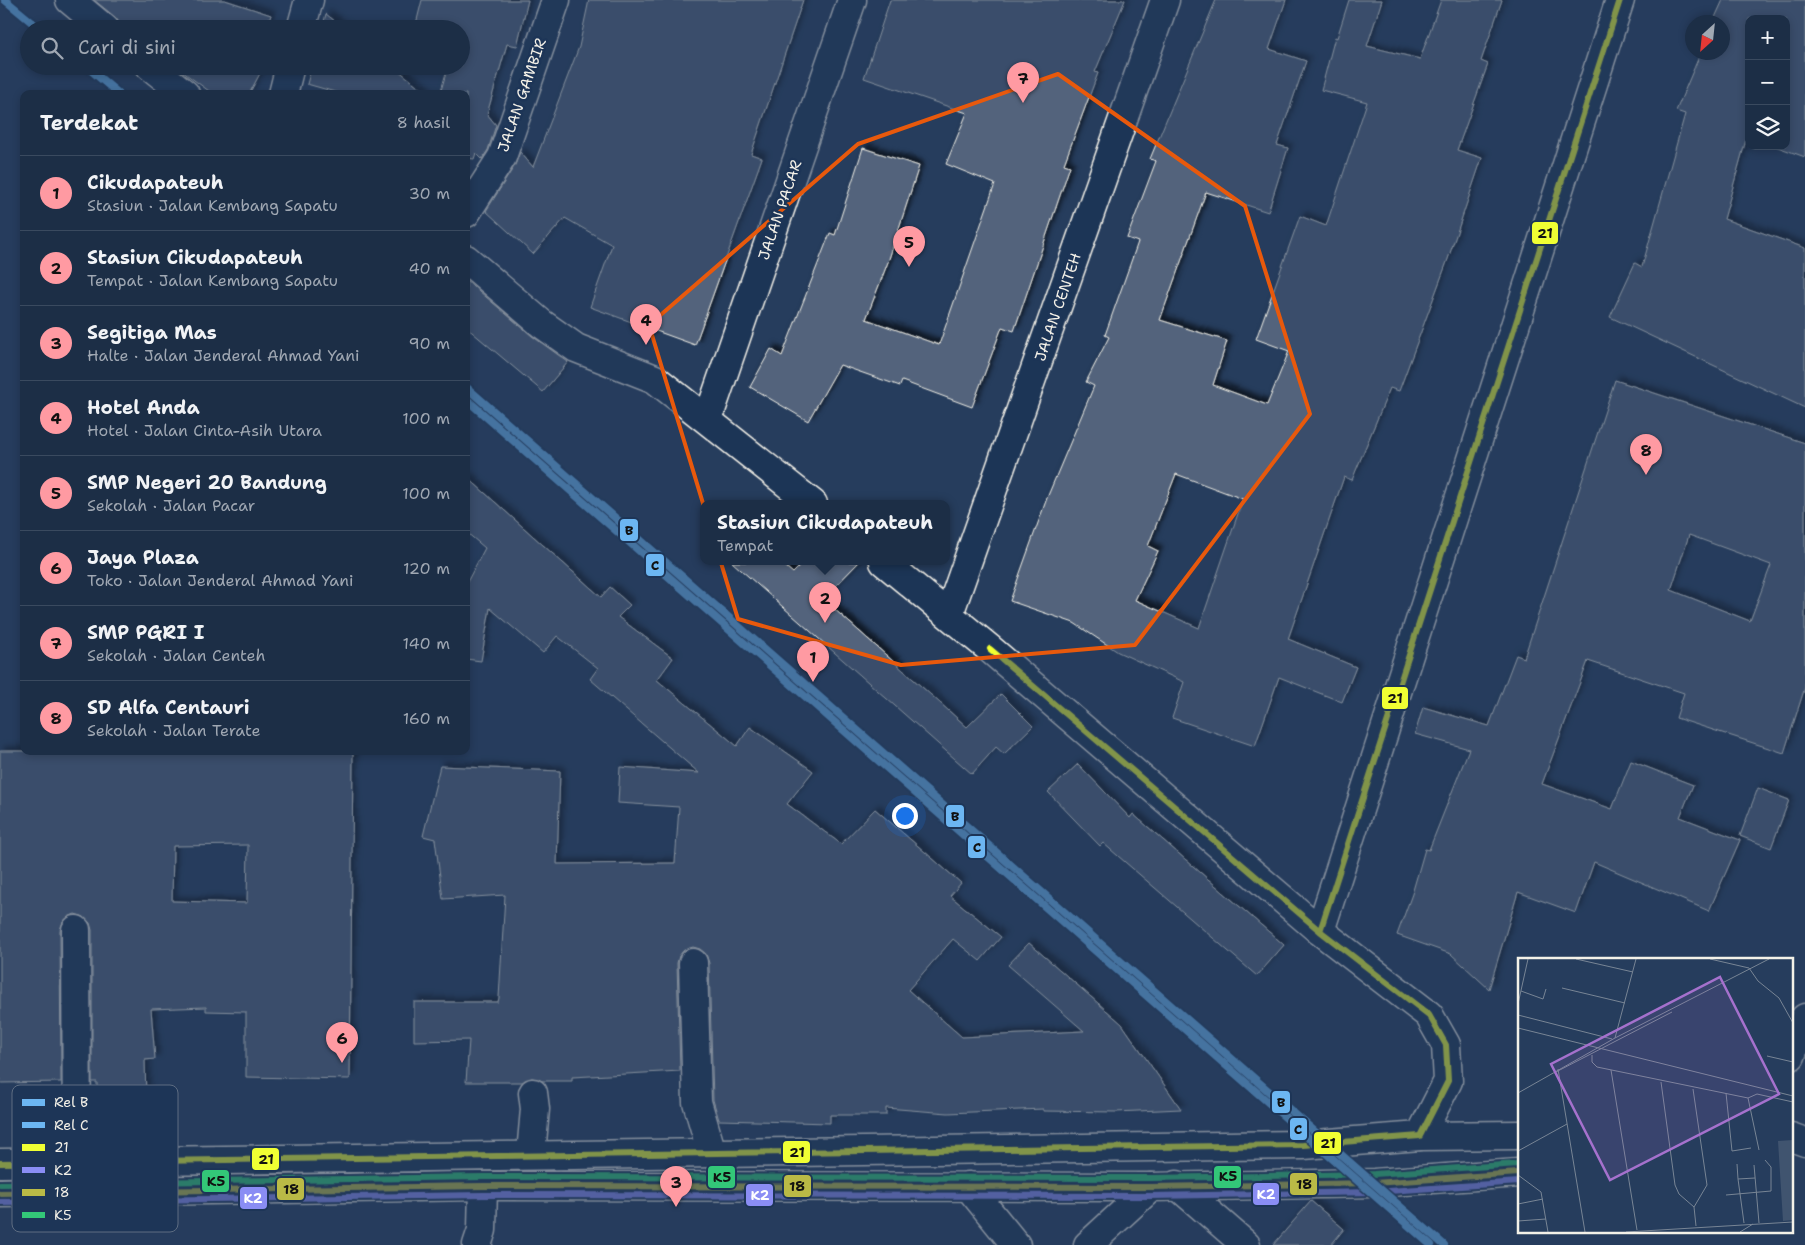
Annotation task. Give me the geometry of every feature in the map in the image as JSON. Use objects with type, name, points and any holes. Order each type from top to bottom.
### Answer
[{"type":"street","points":[[70,0],[94,20]]},
{"type":"street","points":[[302,20],[308,0]]},
{"type":"street","name":"JALAN GAMBIR","points":[[470,207],[502,156],[556,0]]},
{"type":"street","name":"JALAN PACAR","points":[[708,419],[852,0]]},
{"type":"street","name":"JALAN CENTEH","points":[[949,614],[1165,0]]},
{"type":"street","points":[[1320,931],[1620,0]]},
{"type":"street","points":[[161,75],[180,90]]},
{"type":"street","points":[[283,90],[287,75]]},
{"type":"street","points":[[470,262],[542,324],[576,348],[655,379],[808,500]]},
{"type":"street","points":[[888,565],[949,614],[1320,931],[1429,1015],[1446,1045],[1448,1080],[1420,1136]]},
{"type":"street","points":[[76,930],[77,1085]]},
{"type":"street","points":[[694,963],[697,1102],[712,1153]]},
{"type":"street","points":[[1792,1053],[1805,1018]]},
{"type":"street","points":[[531,1154],[535,1109],[533,1094]]},
{"type":"street","points":[[178,1160],[1303,1145],[1420,1136],[1518,1135]]},
{"type":"street","points":[[1792,1137],[1805,1142]]},
{"type":"street","points":[[1792,1156],[1805,1151]]},
{"type":"street","points":[[212,1159],[213,1188]]},
{"type":"street","points":[[178,1189],[482,1186],[1164,1186],[1374,1182],[1518,1172]]},
{"type":"street","points":[[477,1245],[482,1230],[482,1186]]},
{"type":"street","points":[[968,1186],[1016,1245]]},
{"type":"street","points":[[1088,1245],[1164,1186]]},
{"type":"street","points":[[1164,1186],[1246,1245]]},
{"type":"highlighted area","points":[[1058,74],[1245,206],[1310,414],[1135,645],[901,665],[738,619],[649,325],[858,144]]},
{"type":"building","points":[[94,0],[225,0],[271,15],[269,20],[117,20]]},
{"type":"building","points":[[422,0],[528,0],[517,46],[507,44],[487,114],[496,125],[488,150],[482,159],[476,153],[474,159],[470,158],[470,90],[441,90],[445,75],[470,75],[470,20],[417,20]]},
{"type":"building","points":[[589,0],[803,0],[751,154],[762,158],[695,345],[590,307],[612,245],[565,218],[533,254],[486,211],[515,165],[520,152],[533,167],[579,47]]},
{"type":"building","points":[[890,0],[1125,0],[1095,72],[1098,73],[1064,164],[1070,166],[1014,331],[1002,327],[972,407],[902,381],[900,386],[840,365],[808,421],[750,387],[771,349],[782,356],[830,233],[835,235],[863,148],[919,166],[888,262],[866,319],[939,345],[995,184],[946,164],[967,113],[864,78]]},
{"type":"building","points":[[1216,0],[1286,0],[1269,49],[1306,61],[1277,145],[1288,148],[1268,212],[1206,192],[1160,320],[1227,341],[1213,385],[1267,405],[1289,351],[1256,339],[1300,216],[1326,226],[1367,102],[1321,90],[1335,37],[1337,38],[1349,0],[1382,0],[1367,46],[1420,59],[1441,0],[1502,0],[1481,61],[1488,64],[1457,150],[1482,158],[1448,259],[1399,391],[1390,388],[1352,480],[1344,477],[1288,639],[1356,667],[1342,702],[1279,677],[1255,746],[1172,718],[1184,682],[1118,652],[1074,623],[1010,601],[1047,498],[1094,386],[1086,382],[1109,337],[1105,335],[1138,242],[1127,238],[1156,161],[1150,159]],"holes":[[[1176,474],[1243,499],[1199,628],[1135,600],[1158,551],[1148,546]]]},
{"type":"building","points":[[1723,0],[1805,0],[1805,157],[1786,150],[1790,150],[1790,15],[1745,15],[1745,143],[1724,219],[1805,248],[1805,408],[1610,317],[1635,263],[1642,267],[1685,114],[1676,111],[1698,60],[1730,60],[1730,15],[1716,15]]},
{"type":"building","points":[[326,14],[334,20],[324,20]]},
{"type":"building","points":[[187,75],[259,75],[251,90],[208,90]]},
{"type":"building","points":[[310,75],[404,75],[423,90],[328,90],[307,84]]},
{"type":"building","points":[[470,283],[532,336],[568,362],[543,392],[470,330]]},
{"type":"building","points":[[1615,380],[1805,443],[1805,687],[1784,753],[1676,718],[1684,693],[1588,661],[1542,784],[1612,809],[1631,761],[1693,785],[1680,817],[1740,840],[1709,911],[1594,862],[1576,913],[1518,892],[1489,989],[1451,954],[1397,935],[1412,894],[1425,849],[1429,850],[1469,749],[1415,734],[1423,707],[1489,726],[1516,655],[1524,658]],"holes":[[[1689,535],[1771,565],[1750,621],[1671,590]]]},
{"type":"building","points":[[470,480],[601,597],[610,587],[630,605],[618,617],[673,658],[657,680],[737,746],[750,727],[813,771],[787,804],[841,844],[875,809],[961,883],[950,896],[1001,937],[980,961],[953,939],[908,990],[962,1037],[1084,1031],[1008,965],[1029,943],[1122,1024],[1181,1109],[1116,1112],[1043,1111],[1043,1109],[948,1113],[886,1108],[886,1115],[830,1115],[830,1123],[719,1120],[713,1100],[709,963],[706,954],[700,949],[693,947],[684,950],[679,956],[677,963],[680,1071],[572,1077],[572,1081],[543,1081],[532,1078],[523,1082],[466,1082],[469,1040],[414,1041],[414,1002],[498,1002],[499,998],[505,895],[443,899],[435,839],[423,836],[440,766],[560,771],[557,864],[675,863],[679,807],[618,803],[620,767],[699,773],[590,679],[598,668],[557,636],[543,653],[490,608],[481,661],[470,660],[470,576],[485,548],[470,535]]},
{"type":"building","points":[[735,565],[784,565],[793,573],[801,565],[856,565],[823,599],[967,727],[1001,694],[1033,726],[1004,754],[996,747],[972,774]]},
{"type":"building","points":[[0,751],[20,751],[20,755],[353,755],[350,1079],[246,1077],[246,1012],[206,1011],[206,1007],[151,1009],[155,1059],[145,1060],[146,1085],[97,1085],[97,1082],[92,1082],[92,930],[90,923],[84,917],[75,914],[63,922],[60,930],[61,1082],[0,1083]],"holes":[[[248,845],[247,903],[172,901],[173,846]]]},
{"type":"building","points":[[1078,764],[1130,818],[1133,814],[1284,945],[1257,976],[1103,843],[1100,846],[1048,792]]},
{"type":"building","points":[[1758,788],[1789,800],[1771,848],[1740,836]]},
{"type":"building","points":[[1311,1201],[1344,1229],[1331,1245],[1273,1245]]},
{"type":"rail line","name":"B","points":[[5,0],[29,20]]},
{"type":"rail line","name":"B","points":[[97,75],[114,90]]},
{"type":"rail line","name":"B","points":[[470,391],[1444,1245]]},
{"type":"rail line","name":"C","points":[[470,403],[1431,1245]]},
{"type":"transit line","name":"21","points":[[1320,931],[1620,0]]},
{"type":"transit line","name":"21","points":[[178,1161],[1303,1145],[1420,1136],[1448,1081],[1446,1045],[1429,1015],[1320,931],[990,649]]},
{"type":"transit line","name":"21","points":[[0,1163],[12,1163]]},
{"type":"transit line","name":"K5","points":[[178,1181],[483,1177],[1151,1178],[1374,1174],[1518,1164]]},
{"type":"transit line","name":"18","points":[[178,1190],[483,1186],[1151,1187],[1374,1183],[1518,1173]]},
{"type":"transit line","name":"K2","points":[[178,1199],[483,1195],[1151,1196],[1374,1192],[1518,1182]]},
{"type":"transit line","name":"K5","points":[[0,1184],[12,1184]]},
{"type":"transit line","name":"18","points":[[0,1193],[12,1193]]},
{"type":"transit line","name":"K2","points":[[0,1202],[12,1202]]},
{"type":"place","name":"SMP PGRI I","points":[[1023,103]]},
{"type":"place","name":"SMP Negeri 20 Bandung","points":[[909,267]]},
{"type":"place","name":"Hotel Anda","points":[[646,345]]},
{"type":"place","name":"SD Alfa Centauri","points":[[1646,475]]},
{"type":"place","name":"Stasiun Cikudapateuh","points":[[825,623]]},
{"type":"place","name":"Cikudapateuh","points":[[813,682]]},
{"type":"place","name":"Jaya Plaza","points":[[342,1063]]},
{"type":"place","name":"Segitiga Mas","points":[[676,1207]]}]
